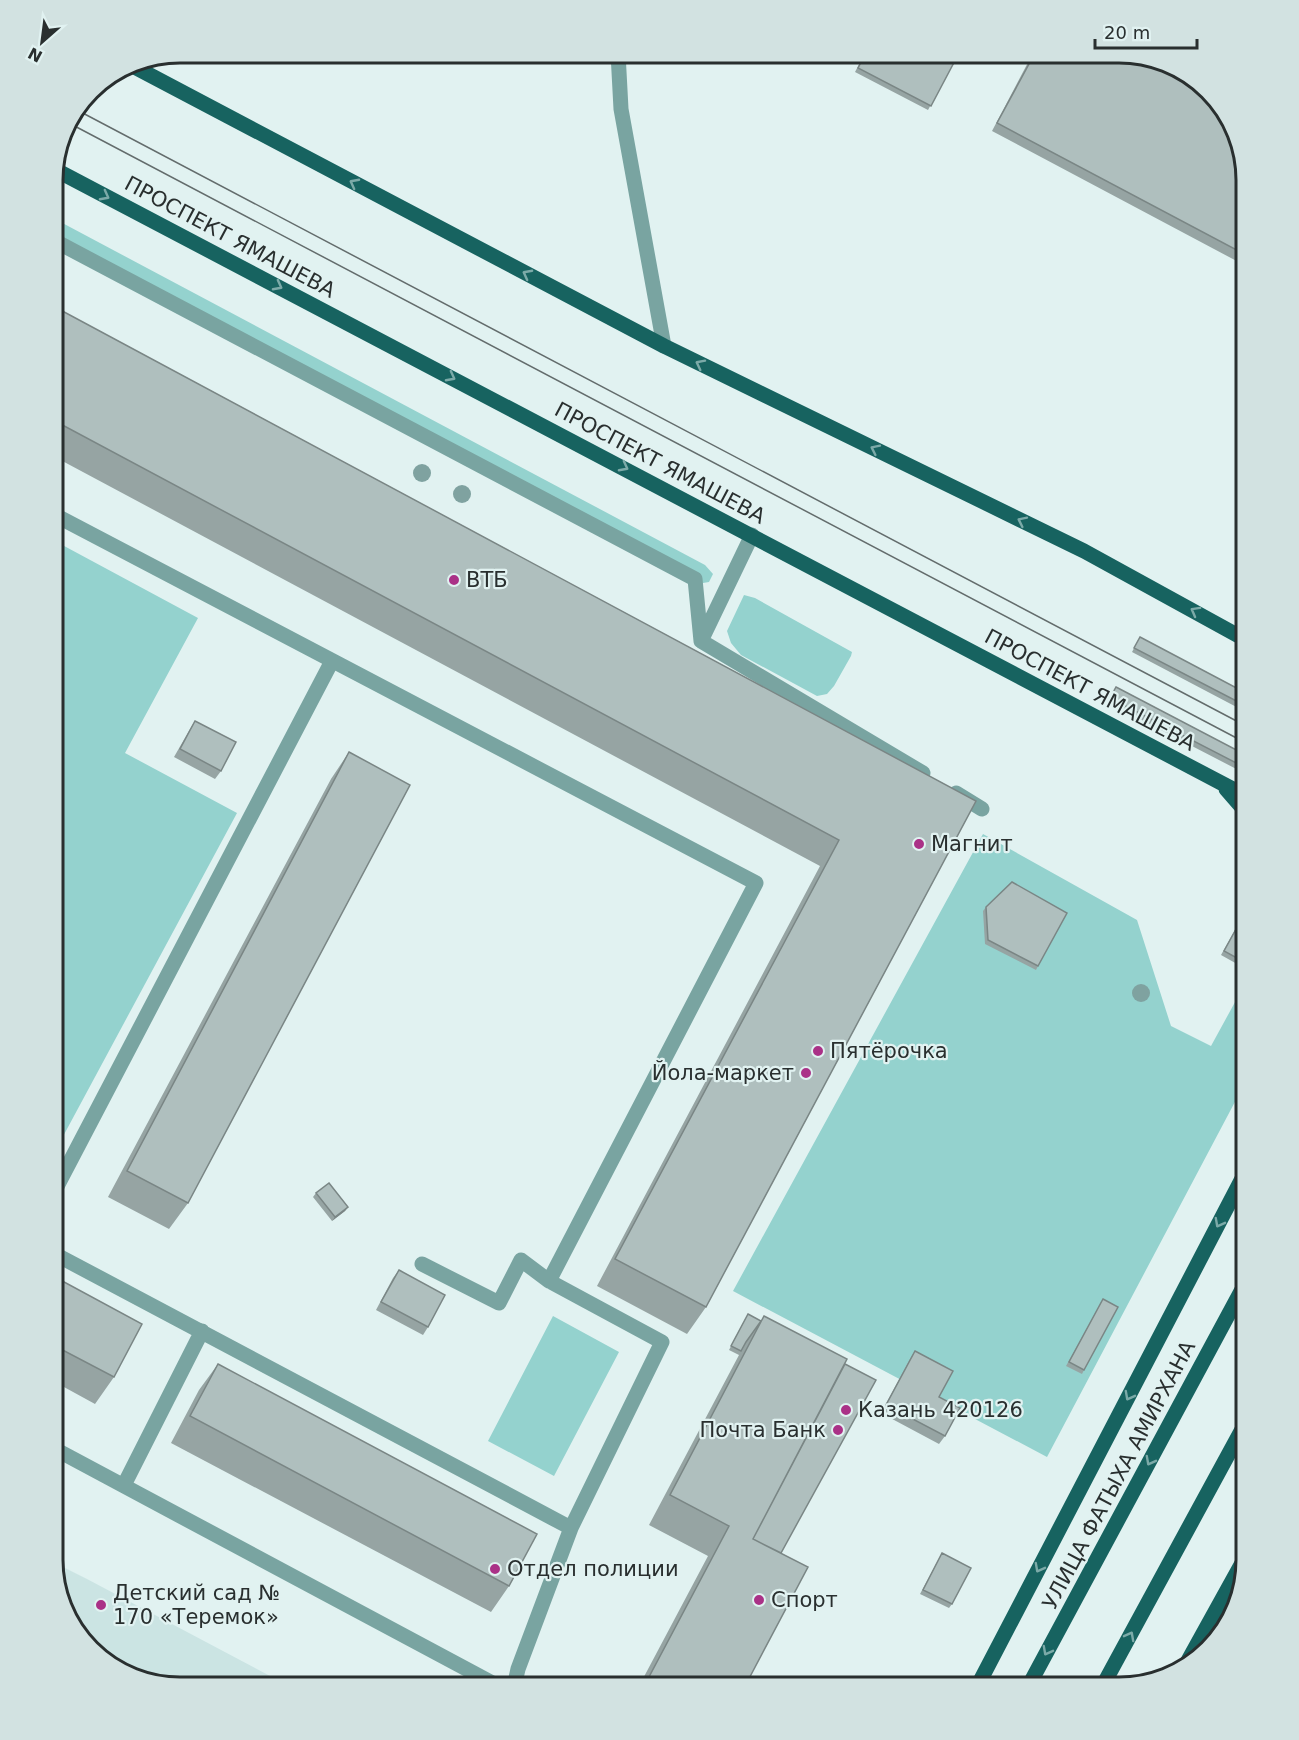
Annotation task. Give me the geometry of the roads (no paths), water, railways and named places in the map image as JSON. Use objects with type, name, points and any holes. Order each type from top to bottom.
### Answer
[{"type":"main road","points":[[141,70],[664,346],[1084,551],[1236,635]]},
{"type":"main road","name":"ПРОСПЕКТ ЯМАШЕВА","points":[[63,174],[1236,791]]},
{"type":"main road","points":[[1220,782],[1236,800]]},
{"type":"main road","points":[[983,1677],[1236,1190]]},
{"type":"main road","name":"УЛИЦА ФАТЫХА АМИРХАНА","points":[[1034,1677],[1236,1301]]},
{"type":"main road","points":[[1108,1677],[1236,1440]]},
{"type":"main road","points":[[1194,1649],[1235,1576]]},
{"type":"lane","points":[[619,63],[621,109],[664,346]]},
{"type":"lane","points":[[63,245],[695,579],[701,641]]},
{"type":"lane","points":[[63,518],[332,662],[756,883],[549,1281]]},
{"type":"lane","points":[[701,641],[752,535]]},
{"type":"lane","points":[[701,641],[982,809]]},
{"type":"lane","points":[[63,1175],[332,662]]},
{"type":"lane","points":[[63,1259],[572,1528]]},
{"type":"lane","points":[[422,1264],[499,1303],[521,1260],[549,1281],[662,1342],[572,1528],[516,1677]]},
{"type":"lane","points":[[124,1485],[201,1331]]},
{"type":"lane","points":[[63,1454],[480,1677]]},
{"type":"tram line","points":[[84,114],[1236,721]]},
{"type":"tram line","points":[[76,127],[1236,738]]},
{"type":"place","name":"ВТБ","points":[[454,580]]},
{"type":"place","name":"Магнит","points":[[919,844]]},
{"type":"place","name":"Пятёрочка","points":[[818,1051]]},
{"type":"place","name":"Йола-маркет","points":[[806,1073]]},
{"type":"place","name":"Казань 420126","points":[[846,1410]]},
{"type":"place","name":"Почта Банк","points":[[838,1430]]},
{"type":"place","name":"Отдел полиции","points":[[495,1569]]},
{"type":"place","name":"Спорт","points":[[759,1600]]},
{"type":"place","name":"Детский сад № 170 «Теремок»","points":[[101,1605]]}]
